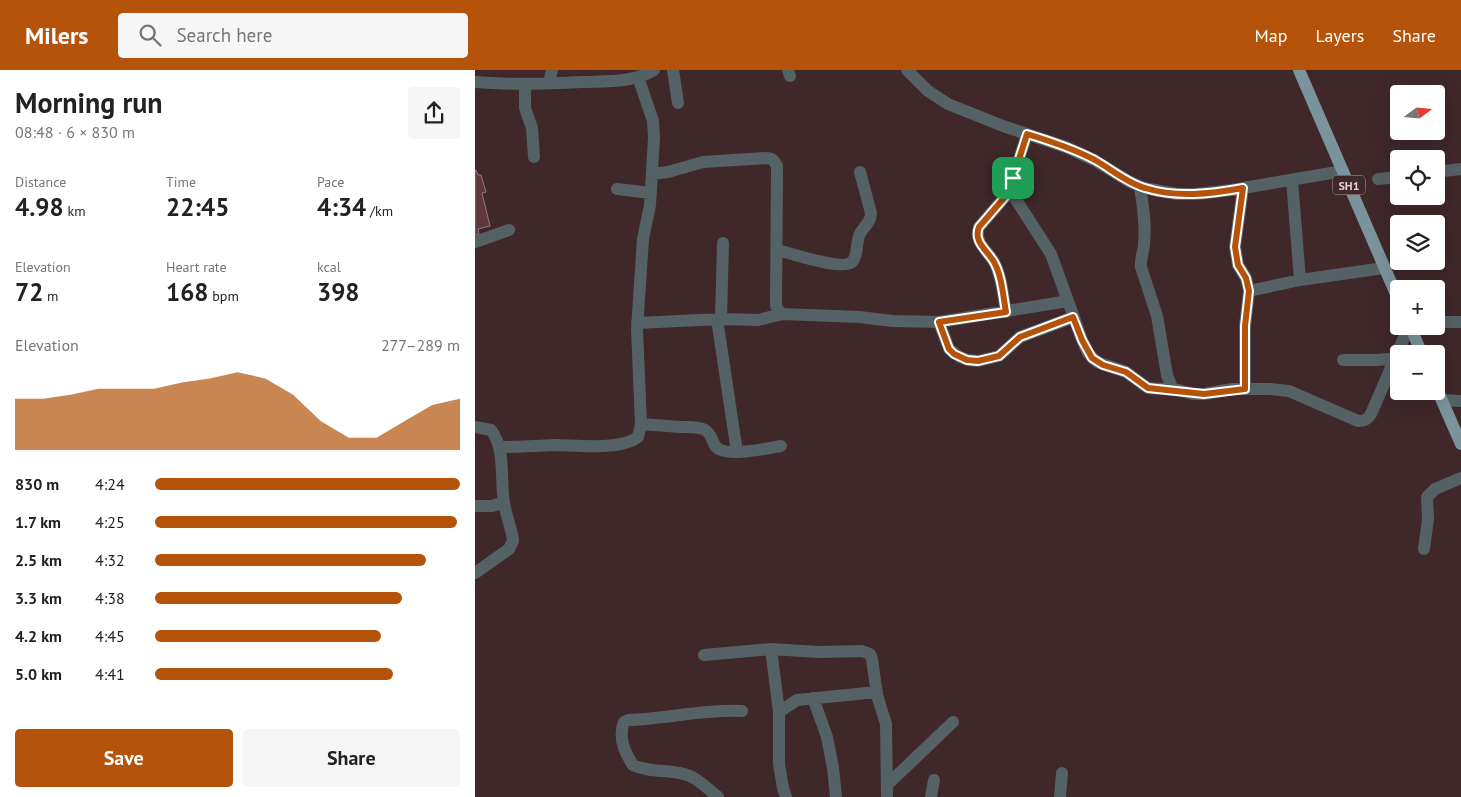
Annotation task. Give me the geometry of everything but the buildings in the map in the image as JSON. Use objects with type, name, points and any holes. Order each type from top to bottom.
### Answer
[{"type":"main road","name":"SH1","points":[[1299,70],[1390,281]]},
{"type":"main road","points":[[1442,400],[1461,444]]},
{"type":"street","points":[[549,83],[552,70]]},
{"type":"street","points":[[475,82],[525,84],[616,80],[654,70]]},
{"type":"street","points":[[673,70],[678,103]]},
{"type":"street","points":[[907,70],[940,100],[1003,126],[1066,147],[1094,160],[1140,187],[1186,194],[1243,188],[1343,171]]},
{"type":"street","points":[[499,447],[522,448],[553,445],[593,447],[625,443],[638,438],[641,424],[636,340],[643,239],[651,193],[654,138],[653,121],[639,74]]},
{"type":"street","points":[[525,84],[525,108],[532,128],[534,157]]},
{"type":"street","points":[[1006,312],[996,268],[981,244],[977,232],[979,227],[1011,190],[1027,134]]},
{"type":"street","points":[[652,174],[668,172],[703,162],[771,158],[777,166],[776,305],[783,314]]},
{"type":"street","points":[[1445,171],[1461,169]]},
{"type":"street","points":[[777,250],[839,265],[850,264],[856,254],[858,237],[871,219],[861,172]]},
{"type":"street","points":[[1378,179],[1390,178]]},
{"type":"street","points":[[1293,180],[1300,280]]},
{"type":"street","points":[[1140,187],[1145,236],[1140,260],[1141,267],[1157,316],[1167,375],[1173,390]]},
{"type":"street","points":[[1243,188],[1235,247],[1238,265],[1246,278],[1249,291],[1245,326],[1245,389]]},
{"type":"street","points":[[617,189],[651,193]]},
{"type":"street","points":[[1011,190],[1051,254],[1088,353],[1097,362],[1126,372],[1148,388],[1204,394],[1270,388],[1289,391],[1358,421],[1363,421],[1368,419],[1371,414],[1390,373]]},
{"type":"street","points":[[475,242],[509,230]]},
{"type":"street","points":[[723,243],[719,319],[737,452]]},
{"type":"street","points":[[1249,291],[1300,280],[1384,268]]},
{"type":"street","points":[[637,323],[719,319],[758,320],[783,314],[939,322],[1068,300]]},
{"type":"street","points":[[939,322],[949,349],[954,354],[967,360],[978,361],[999,356],[1020,337],[1073,317]]},
{"type":"street","points":[[1445,322],[1461,322]]},
{"type":"street","points":[[1343,360],[1390,359]]},
{"type":"street","points":[[1442,400],[1461,402]]},
{"type":"street","points":[[641,424],[704,429],[712,436],[720,450],[737,452],[781,446]]},
{"type":"street","points":[[475,427],[491,430],[496,436],[499,447],[504,502],[513,538],[512,546],[475,573]]},
{"type":"street","points":[[1424,549],[1428,519],[1427,497],[1435,489],[1461,478]]},
{"type":"street","points":[[475,506],[492,506],[504,502]]},
{"type":"street","points":[[704,655],[771,649],[867,652],[872,659],[877,692],[886,724],[887,791]]},
{"type":"street","points":[[771,649],[779,712],[778,754],[786,797]]},
{"type":"street","points":[[779,712],[797,700],[877,692]]},
{"type":"street","points":[[813,698],[827,736],[836,797]]},
{"type":"street","points":[[719,797],[689,776],[647,770],[633,765],[624,748],[621,728],[623,722],[628,720],[711,710],[742,711]]},
{"type":"street","points":[[887,791],[953,722]]},
{"type":"street","points":[[1058,796],[1061,773]]},
{"type":"street","points":[[931,797],[934,780]]},
{"type":"route","points":[[1027,134],[1066,147],[1094,160],[1130,182],[1144,188],[1186,194],[1243,188],[1235,247],[1238,265],[1246,278],[1249,291],[1245,326],[1245,389],[1193,394],[1178,390],[1148,388],[1126,372],[1103,365],[1092,358],[1088,353],[1073,317],[1020,337],[1005,352],[991,359],[967,360],[954,354],[945,341],[939,322],[1006,312],[996,268],[977,237],[977,232],[979,227],[1011,190],[1013,178],[1027,134]]}]
